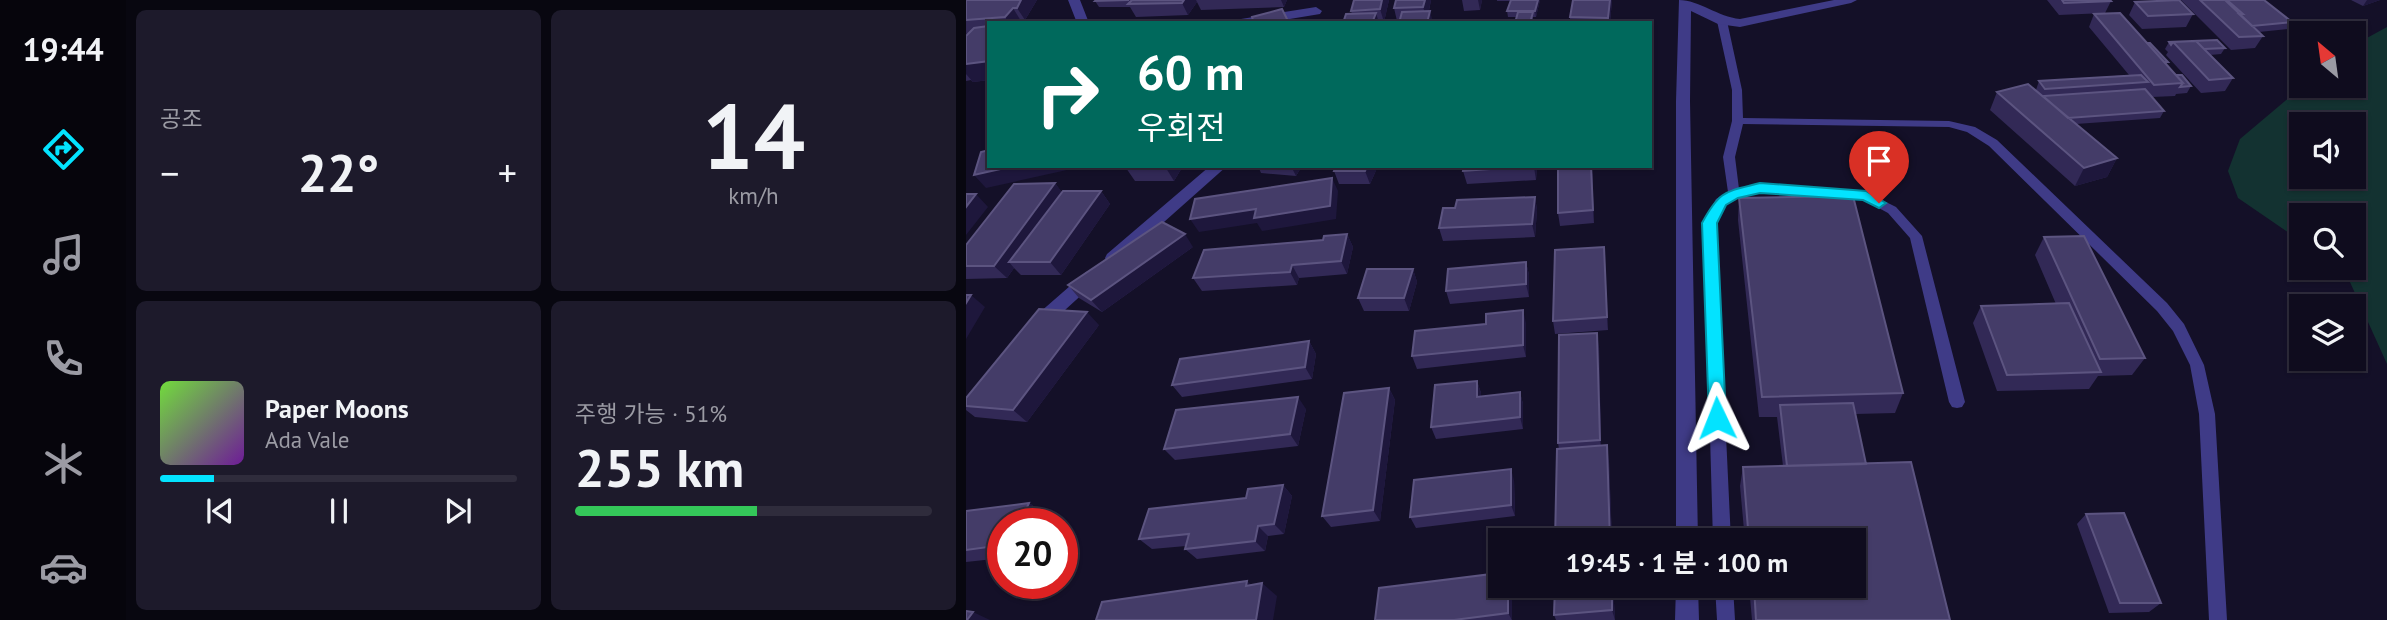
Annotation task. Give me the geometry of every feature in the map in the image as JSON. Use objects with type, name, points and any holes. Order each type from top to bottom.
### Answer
[{"type":"street","points":[[1073,0],[1082,21]]},
{"type":"street","points":[[1687,528],[1683,101],[1685,2],[1722,21],[1755,21],[1851,0]]},
{"type":"street","points":[[1254,21],[1316,11]]},
{"type":"street","points":[[1027,336],[1045,316],[1218,168]]},
{"type":"street","points":[[1687,598],[1687,620]]},
{"type":"lane","points":[[1722,21],[1737,90],[1738,121],[1729,157],[1734,194]]},
{"type":"lane","points":[[1738,121],[1949,124],[1971,129],[1993,143],[2162,307],[2179,328],[2197,365],[2207,414],[2218,620]]},
{"type":"lane","points":[[1722,528],[1710,223],[1720,202],[1734,194],[1760,188],[1866,196],[1892,210],[1916,236],[1957,401]]},
{"type":"lane","points":[[1725,598],[1726,620]]},
{"type":"green space","points":[[2387,27],[2387,364],[2366,318],[2366,294],[2355,294],[2349,280],[2366,280],[2366,203],[2289,203],[2289,233],[2238,198],[2228,171],[2240,139],[2289,98],[2366,98],[2366,38]]},
{"type":"building","points":[[966,0],[1021,0],[1017,8],[1013,8],[1005,17],[966,20]]},
{"type":"building","points":[[1132,0],[1184,0],[1182,3],[1128,4]]},
{"type":"building","points":[[1354,0],[1382,0],[1380,9],[1351,11]]},
{"type":"building","points":[[1396,0],[1425,0],[1423,7],[1394,8]]},
{"type":"building","points":[[1511,0],[1538,0],[1535,11],[1507,11]]},
{"type":"building","points":[[1573,0],[1610,0],[1608,18],[1570,17]]},
{"type":"building","points":[[2062,0],[2110,0],[2111,1],[2064,3]]},
{"type":"building","points":[[2179,0],[2193,14],[2148,16],[2135,2]]},
{"type":"building","points":[[2200,0],[2225,0],[2263,36],[2239,37]]},
{"type":"building","points":[[2227,0],[2264,0],[2291,21],[2252,26],[2239,14],[2243,14]]},
{"type":"building","points":[[1282,9],[1288,21],[1253,21],[1252,17]]},
{"type":"building","points":[[1430,11],[1428,21],[1400,21],[1402,12]]},
{"type":"building","points":[[1518,12],[1533,12],[1531,21],[1516,21]]},
{"type":"building","points":[[1376,13],[1373,21],[1344,21],[1346,14]]},
{"type":"building","points":[[2120,13],[2183,83],[2154,85],[2094,14]]},
{"type":"building","points":[[987,26],[987,61],[966,64],[966,36],[974,28]]},
{"type":"building","points":[[2217,40],[2225,48],[2204,49],[2196,41],[2173,42],[2171,45],[2169,42]]},
{"type":"building","points":[[2196,41],[2233,78],[2209,80],[2173,42]]},
{"type":"building","points":[[2147,43],[2150,43],[2168,62],[2164,62]]},
{"type":"building","points":[[2141,75],[2148,82],[2045,89],[2039,81]]},
{"type":"building","points":[[2176,75],[2182,75],[2191,86],[2180,87],[2183,83]]},
{"type":"building","points":[[2028,84],[2117,158],[2084,168],[1997,92]]},
{"type":"building","points":[[2145,89],[2164,111],[2068,118],[2043,96]]},
{"type":"building","points":[[987,150],[987,168],[1005,168],[974,175],[981,152]]},
{"type":"building","points":[[1335,168],[1366,168],[1365,171],[1334,171]]},
{"type":"building","points":[[1464,168],[1506,168],[1463,171]]},
{"type":"building","points":[[1558,168],[1591,168],[1593,210],[1558,213]]},
{"type":"building","points":[[1332,178],[1330,206],[1254,218],[1256,209],[1190,219],[1195,199]]},
{"type":"building","points":[[1055,183],[994,266],[966,266],[966,245],[1014,184]]},
{"type":"building","points":[[1063,191],[1101,191],[1050,262],[1009,262]]},
{"type":"building","points":[[966,194],[976,194],[966,207]]},
{"type":"building","points":[[1853,196],[1903,393],[1762,397],[1739,198]]},
{"type":"building","points":[[1535,197],[1532,224],[1439,228],[1443,208],[1455,208],[1457,200]]},
{"type":"building","points":[[1162,222],[1185,234],[1091,300],[1068,285]]},
{"type":"building","points":[[1347,234],[1341,261],[1292,265],[1290,272],[1193,278],[1204,250],[1323,240],[1324,236]]},
{"type":"building","points":[[2084,236],[2145,358],[2100,359],[2044,237]]},
{"type":"building","points":[[1604,247],[1607,317],[1553,321],[1555,250]]},
{"type":"building","points":[[1526,262],[1526,284],[1446,291],[1448,269]]},
{"type":"building","points":[[1367,269],[1413,269],[1404,298],[1358,298]]},
{"type":"building","points":[[2069,303],[2101,372],[2007,375],[1981,306]]},
{"type":"building","points":[[1039,309],[1087,312],[1013,410],[966,406],[966,398]]},
{"type":"building","points":[[1523,310],[1523,345],[1412,356],[1415,331],[1486,324],[1486,314]]},
{"type":"building","points":[[1597,333],[1600,440],[1558,443],[1559,335]]},
{"type":"building","points":[[1309,341],[1305,367],[1172,385],[1180,359]]},
{"type":"building","points":[[1477,381],[1477,397],[1520,392],[1520,417],[1431,427],[1435,385]]},
{"type":"building","points":[[1389,388],[1373,510],[1322,516],[1344,393]]},
{"type":"building","points":[[1298,397],[1290,434],[1164,449],[1176,410]]},
{"type":"building","points":[[1853,403],[1866,464],[1787,466],[1780,405]]},
{"type":"building","points":[[1607,445],[1610,528],[1555,528],[1557,449]]},
{"type":"building","points":[[1911,462],[1950,620],[1756,620],[1755,598],[1866,598],[1866,528],[1748,528],[1743,467]]},
{"type":"building","points":[[1511,469],[1511,505],[1410,517],[1414,480]]},
{"type":"building","points":[[1283,485],[1274,524],[1258,526],[1255,541],[1185,549],[1189,534],[1139,539],[1149,509],[1246,498],[1248,489]]},
{"type":"building","points":[[1029,503],[1027,508],[990,508]]},
{"type":"building","points":[[987,508],[987,547],[966,550],[966,511]]},
{"type":"building","points":[[2124,513],[2161,603],[2120,603],[2086,514]]},
{"type":"building","points":[[1488,574],[1488,598],[1508,598],[1508,613],[1454,620],[1375,620],[1379,588]]},
{"type":"building","points":[[1247,581],[1246,586],[1262,583],[1256,620],[1096,620],[1102,602]]},
{"type":"building","points":[[1555,598],[1612,598],[1612,610],[1554,615]]},
{"type":"building","points":[[966,611],[973,612],[967,620],[966,620]]},
{"type":"route","points":[[1717,418],[1710,223],[1720,202],[1734,194],[1760,188],[1866,196],[1879,203]]}]
